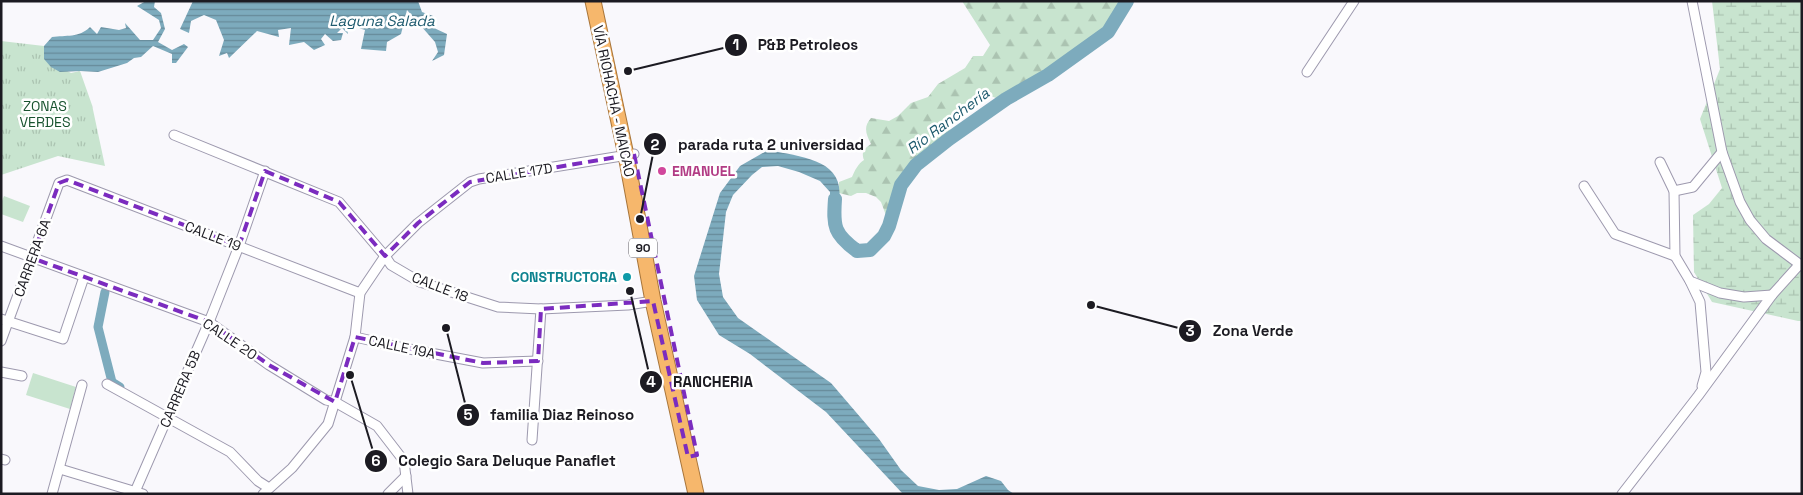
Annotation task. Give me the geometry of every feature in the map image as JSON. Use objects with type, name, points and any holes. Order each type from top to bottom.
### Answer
[{"type":"highway","name":"VÍA RIOHACHA - MAICAO","points":[[592,1],[630,155],[662,297],[692,456],[696,494]]},
{"type":"highway","name":"VÍA RIOHACHA - MAICAO","points":[[602,1],[630,155],[652,300],[692,456],[705,494]]},
{"type":"street","points":[[1307,72],[1354,1]]},
{"type":"street","points":[[1622,494],[1698,396],[1772,295],[1801,266],[1766,239],[1750,220],[1740,202],[1722,152],[1692,1]]},
{"type":"street","name":"CALLE 18","points":[[174,135],[339,202],[386,256],[391,265],[420,282],[498,307],[541,309],[628,305],[652,300]]},
{"type":"street","points":[[1674,191],[1693,187],[1722,152]]},
{"type":"street","name":"CALLE 17D","points":[[360,293],[386,256],[418,223],[470,182],[630,155]]},
{"type":"street","points":[[1660,162],[1674,191],[1675,256],[1700,302],[1706,372],[1698,396]]},
{"type":"street","name":"CARRERA 5B","points":[[137,493],[209,322],[239,246],[265,171]]},
{"type":"street","name":"CALLE 19","points":[[67,180],[360,293]]},
{"type":"street","name":"CARRERA 6A","points":[[1,341],[5,320],[32,258],[59,183],[67,180]]},
{"type":"street","points":[[1584,186],[1615,234],[1675,256]]},
{"type":"street","name":"CALLE 20","points":[[1,246],[209,322],[269,365],[326,400],[335,402],[377,426],[404,461],[408,494]]},
{"type":"street","points":[[5,320],[63,339],[84,277]]},
{"type":"street","points":[[1690,281],[1720,293],[1744,297],[1772,295]]},
{"type":"street","points":[[106,384],[230,452],[266,491],[292,468],[328,424],[355,337],[360,293]]},
{"type":"street","points":[[532,440],[541,309]]},
{"type":"street","name":"CALLE 19A","points":[[355,337],[483,362],[538,361]]},
{"type":"street","points":[[1,372],[22,376]]},
{"type":"street","points":[[52,494],[82,385]]},
{"type":"street","points":[[60,470],[137,493]]},
{"type":"street","points":[[388,494],[406,476]]},
{"type":"highlighted area","points":[[634,154],[697,455],[688,457],[653,301],[541,309],[538,361],[483,363],[355,337],[335,402],[269,365],[209,322],[32,258],[59,183],[67,180],[239,246],[265,171],[339,202],[385,256],[418,223],[470,182]]},
{"type":"green space","points":[[962,1],[1127,1],[1108,32],[1048,75],[1006,99],[985,94],[947,119],[940,128],[951,125],[947,135],[917,157],[904,173],[902,177],[905,179],[900,186],[891,219],[887,218],[881,202],[876,197],[866,193],[857,193],[851,196],[839,193],[839,182],[852,177],[857,167],[864,160],[864,151],[871,144],[866,131],[867,124],[871,118],[889,121],[898,116],[911,103],[928,97],[938,84],[965,68],[973,56],[983,56],[990,45]]},
{"type":"green space","points":[[1712,1],[1802,1],[1802,321],[1712,302],[1694,272],[1693,215],[1709,204],[1722,188],[1700,119],[1720,69]]},
{"type":"green space","name":"ZONAS VERDES","points":[[1,41],[44,46],[44,59],[71,73],[80,71],[92,105],[105,166],[58,156],[1,175]]},
{"type":"green space","points":[[4,196],[30,206],[23,222],[1,214],[1,203]]},
{"type":"green space","points":[[33,373],[76,387],[70,409],[26,395]]},
{"type":"water","points":[[146,1],[155,1],[154,7],[161,13],[165,29],[158,42],[172,50],[184,44],[188,47],[176,63],[172,63],[172,54],[153,46],[141,57],[98,72],[60,72],[51,67],[44,59],[44,46],[52,37],[81,33],[90,27],[97,34],[101,27],[119,30],[126,28],[125,23],[140,40],[153,40],[161,28],[159,20],[137,6]]},
{"type":"water","name":"Laguna Salada","points":[[193,1],[418,1],[422,12],[433,16],[434,28],[447,34],[444,55],[432,61],[438,52],[435,42],[407,10],[401,34],[387,42],[386,51],[361,49],[365,30],[346,24],[348,34],[342,28],[337,33],[343,33],[341,40],[333,41],[325,34],[321,39],[325,45],[314,50],[304,42],[289,45],[291,28],[278,30],[279,37],[257,31],[229,58],[227,53],[219,56],[224,40],[216,20],[204,15],[191,21],[189,33],[180,29]]},
{"type":"water","points":[[768,150],[812,160],[824,166],[833,173],[839,184],[839,198],[834,217],[830,205],[830,192],[820,181],[778,166],[762,167],[733,195],[726,212],[719,274],[723,297],[738,318],[831,383],[879,439],[901,470],[918,486],[939,490],[957,489],[986,476],[1001,481],[1014,494],[903,494],[826,412],[750,354],[719,335],[697,300],[694,276],[720,193],[740,166]]},
{"type":"waterway","name":"Río Ranchería","points":[[835,199],[834,217],[839,234],[857,251],[870,250],[884,236],[889,226],[901,185],[916,165],[1006,99],[1048,75],[1108,32],[1127,1]]},
{"type":"waterway","points":[[105,292],[98,327],[112,382],[120,387]]},
{"type":"place","name":"P&B Petroleos","points":[[628,71]]},
{"type":"place","name":"EMANUEL","points":[[662,171]]},
{"type":"place","name":"parada ruta 2 universidad","points":[[640,219]]},
{"type":"place","name":"CONSTRUCTORA","points":[[627,277]]},
{"type":"place","name":"RANCHERIA","points":[[630,291]]},
{"type":"place","name":"Zona Verde","points":[[1091,305]]},
{"type":"place","name":"familia Diaz Reinoso","points":[[446,328]]},
{"type":"place","name":"Colegio Sara Deluque Panaflet","points":[[350,375]]}]
